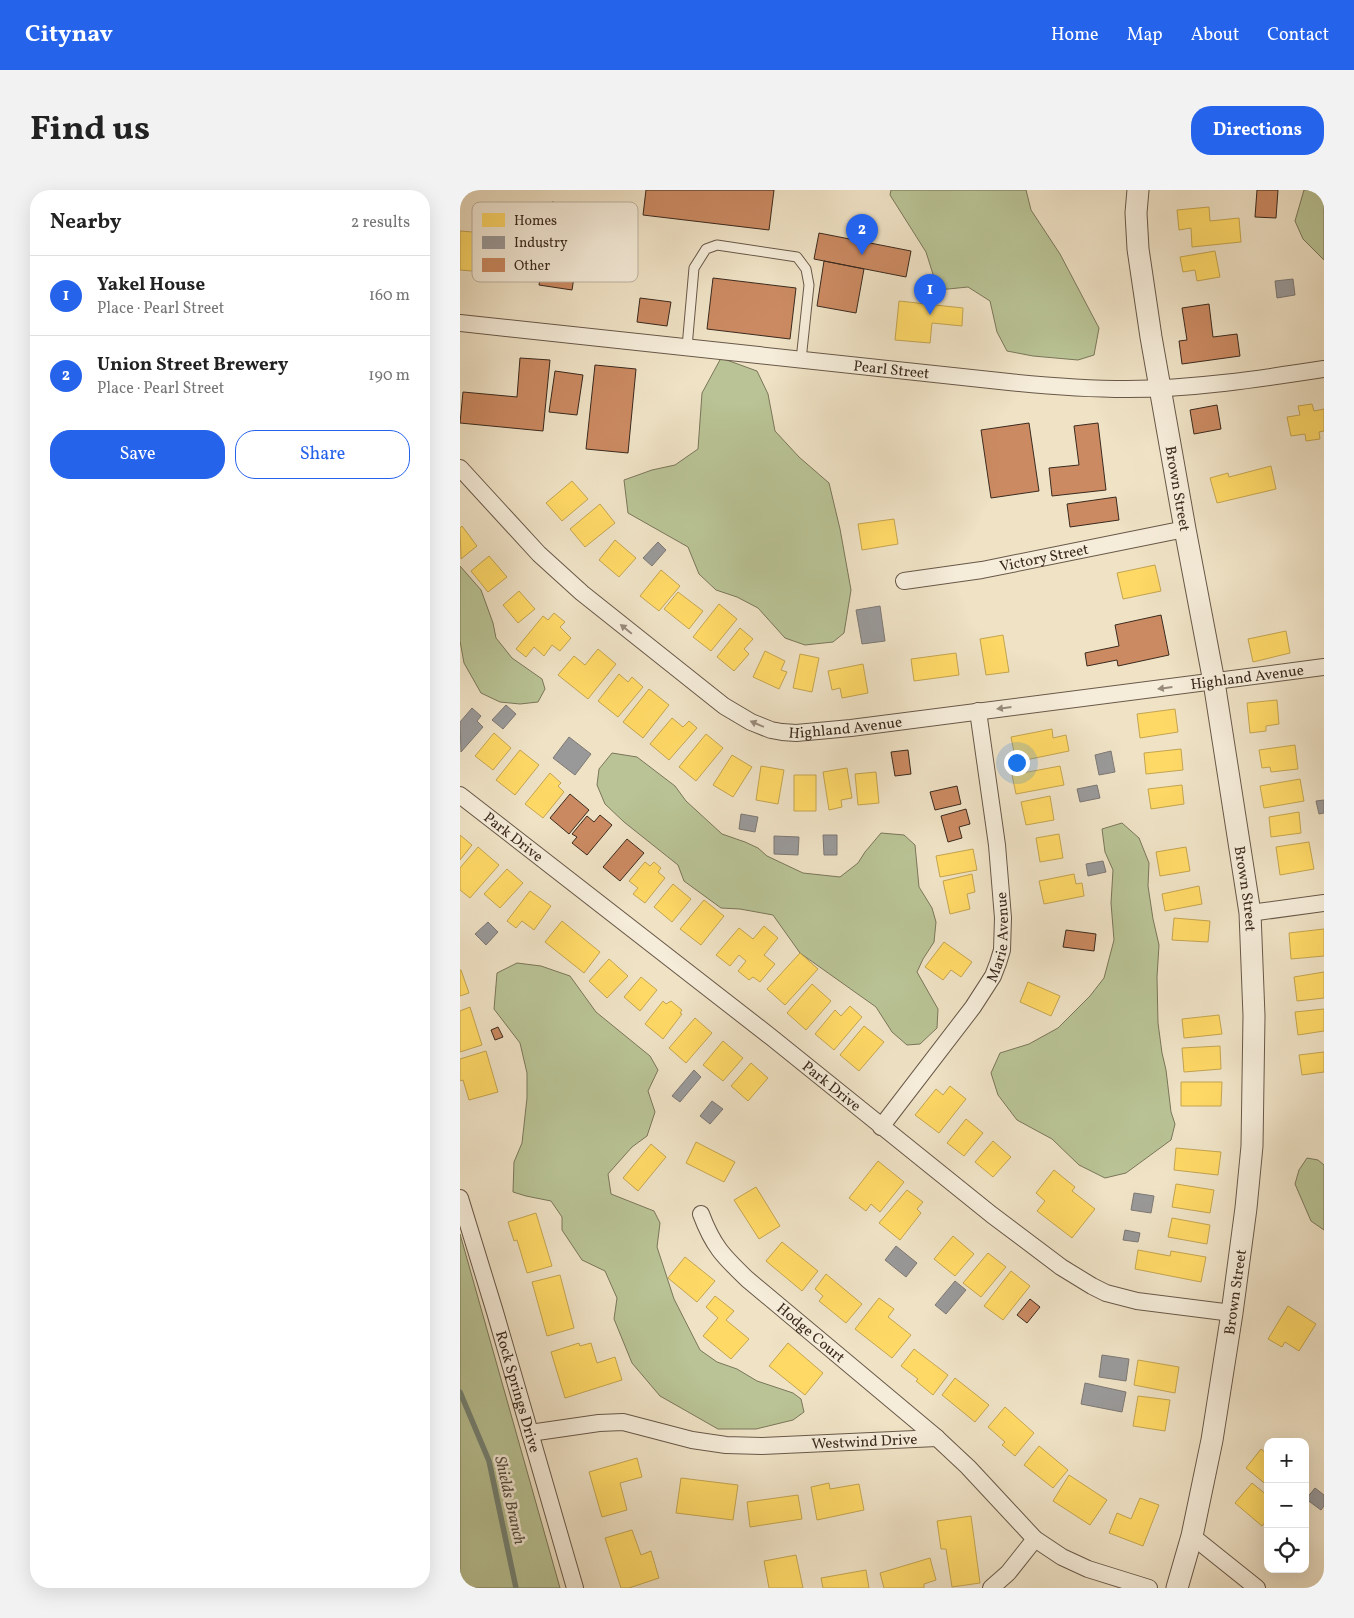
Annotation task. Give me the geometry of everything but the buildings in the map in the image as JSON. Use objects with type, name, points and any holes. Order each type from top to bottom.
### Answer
[{"type":"street","name":"Brown Street","points":[[1138,190],[1136,213],[1138,249],[1160,388],[1214,682],[1250,914],[1254,1016],[1252,1146],[1232,1313],[1212,1440],[1192,1536],[1177,1588]]},
{"type":"street","name":"Pearl Street","points":[[460,323],[1069,387],[1160,388],[1248,380],[1324,369]]},
{"type":"street","name":"Highland Avenue","points":[[460,468],[539,554],[582,593],[724,706],[751,722],[771,730],[796,733],[852,728],[1324,667]]},
{"type":"street","name":"Victory Street","points":[[904,581],[982,570],[1185,529]]},
{"type":"street","name":"Marie Avenue","points":[[881,1127],[972,1008],[993,976],[1002,950],[1003,918],[997,846],[978,711]]},
{"type":"street","name":"Park Drive","points":[[460,795],[763,1031],[992,1215],[1061,1267],[1106,1293],[1137,1301],[1232,1313]]},
{"type":"street","points":[[1250,914],[1324,903]]},
{"type":"street","name":"Rock Springs Drive","points":[[460,1198],[575,1588]]},
{"type":"street","name":"Hodge Court","points":[[701,1214],[714,1245],[747,1280],[937,1438]]},
{"type":"street","name":"Westwind Drive","points":[[530,1433],[599,1423],[623,1422],[692,1440],[726,1445],[762,1446],[937,1438],[968,1467],[1035,1539],[1062,1557],[1088,1569],[1149,1588]]},
{"type":"street","points":[[1192,1536],[1257,1588]]},
{"type":"street","points":[[991,1588],[1008,1572],[1035,1539]]},
{"type":"lane","points":[[687,348],[694,268],[706,249],[716,245],[797,257],[806,269],[809,285],[801,360]]},
{"type":"green space","points":[[891,190],[1026,190],[1031,210],[1060,254],[1099,328],[1094,355],[1078,360],[1033,356],[1007,351],[997,332],[990,301],[968,287],[938,290],[926,252],[890,195]]},
{"type":"green space","points":[[1304,190],[1324,190],[1324,260],[1303,239],[1295,221]]},
{"type":"green space","points":[[721,358],[757,371],[768,394],[775,431],[799,457],[829,483],[840,529],[851,590],[844,633],[833,642],[805,645],[785,638],[758,608],[737,597],[716,590],[699,574],[688,547],[628,513],[624,480],[652,470],[675,465],[698,449],[702,393]]},
{"type":"green space","points":[[460,566],[481,590],[493,623],[496,638],[512,658],[542,679],[545,689],[538,702],[520,704],[500,702],[481,693],[464,663],[460,641]]},
{"type":"green space","points":[[612,753],[637,757],[675,786],[686,801],[722,834],[758,848],[767,856],[803,873],[840,877],[858,863],[881,833],[904,835],[915,845],[919,887],[932,908],[936,922],[934,942],[917,972],[938,1009],[937,1028],[920,1044],[907,1045],[892,1032],[876,1007],[800,953],[773,915],[740,909],[721,908],[684,881],[678,865],[624,822],[605,804],[597,785],[599,769]]},
{"type":"green space","points":[[1122,823],[1139,838],[1149,863],[1148,886],[1159,945],[1157,977],[1158,1023],[1171,1112],[1175,1124],[1171,1140],[1126,1173],[1105,1178],[1079,1165],[1052,1139],[1017,1120],[998,1095],[991,1073],[1000,1053],[1029,1044],[1058,1028],[1090,996],[1104,978],[1114,940],[1111,903],[1113,870],[1105,852],[1102,829]]},
{"type":"green space","points":[[517,963],[541,966],[570,976],[596,1012],[650,1056],[658,1070],[648,1091],[655,1112],[647,1136],[632,1147],[608,1174],[611,1194],[654,1211],[660,1223],[657,1247],[674,1299],[700,1350],[717,1362],[737,1369],[757,1381],[793,1393],[801,1399],[804,1412],[793,1420],[756,1429],[718,1429],[660,1396],[632,1363],[614,1319],[617,1298],[605,1271],[582,1260],[562,1230],[562,1217],[551,1201],[513,1192],[514,1162],[522,1143],[527,1098],[527,1073],[520,1043],[494,1009],[497,973]]},
{"type":"green space","points":[[1307,1158],[1318,1160],[1324,1165],[1324,1230],[1311,1221],[1295,1184],[1299,1170]]},
{"type":"green space","points":[[460,1234],[560,1588],[460,1588]]},
{"type":"waterway","name":"Shields Branch","points":[[460,1392],[489,1461],[516,1588]]},
{"type":"place","name":"Union Street Brewery","points":[[862,255]]},
{"type":"place","name":"Yakel House","points":[[930,315]]}]
